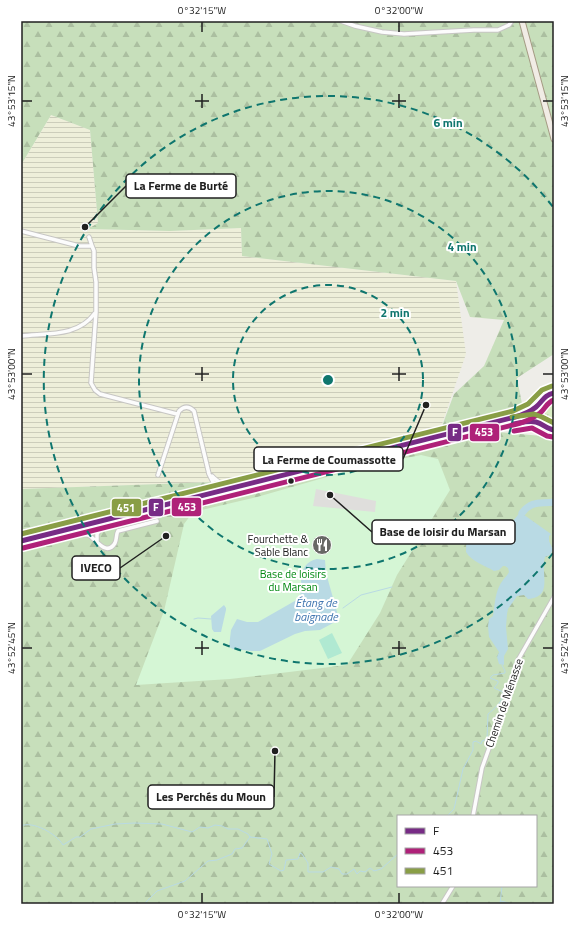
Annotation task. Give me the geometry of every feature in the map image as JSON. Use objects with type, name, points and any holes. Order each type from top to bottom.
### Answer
[{"type":"main road","points":[[522,21],[534,51],[554,126]]},
{"type":"main road","points":[[522,21],[554,139]]},
{"type":"main road","points":[[540,424],[536,414],[537,407],[542,398],[554,393]]},
{"type":"main road","points":[[21,541],[508,420],[526,414],[537,407]]},
{"type":"main road","points":[[21,547],[511,425],[527,422],[540,424],[547,429],[554,430]]},
{"type":"street","points":[[341,21],[355,26],[404,34],[498,30],[508,26],[512,21]]},
{"type":"street","points":[[21,232],[79,246],[92,246]]},
{"type":"street","points":[[89,237],[94,250],[96,282],[96,312],[91,383],[95,390],[100,394],[177,414]]},
{"type":"street","points":[[21,336],[72,331],[81,326],[96,312]]},
{"type":"street","points":[[158,475],[177,414],[180,410],[187,407],[194,411],[208,468],[214,484],[212,494]]},
{"type":"street","points":[[208,468],[214,479],[228,486],[286,476]]},
{"type":"street","points":[[35,543],[50,542],[83,535],[92,537],[97,543],[104,547],[110,547],[116,542],[118,530],[157,521]]},
{"type":"street","points":[[97,543],[97,534],[102,527]]},
{"type":"street","name":"Chemin de Ménasse","points":[[473,815],[482,768],[508,694],[518,660],[554,597]]},
{"type":"street","points":[[442,904],[452,887]]},
{"type":"green space","points":[[21,21],[554,21],[554,354],[517,378],[523,409],[442,426],[454,394],[484,366],[504,320],[470,317],[456,281],[242,256],[241,228],[170,231],[88,229],[98,223],[90,130],[51,115],[21,165]]},
{"type":"green space","points":[[51,115],[90,130],[98,223],[89,229],[170,231],[241,228],[242,256],[456,281],[466,354],[441,427],[424,435],[243,481],[21,489],[21,165]]},
{"type":"green space","points":[[554,397],[554,426],[552,426],[543,420],[540,415],[540,411],[544,402]]},
{"type":"green space","points":[[441,427],[554,437],[554,904],[21,904],[21,489],[243,481],[424,435]]},
{"type":"green space","name":"Base de loisirs du Marsan","points":[[421,455],[438,459],[450,490],[397,575],[380,613],[347,665],[230,679],[136,685],[164,611],[184,524],[193,512],[257,497],[365,466]]},
{"type":"green space","points":[[332,633],[342,653],[328,659],[319,640]]},
{"type":"shaded area","points":[[316,489],[376,501],[375,512],[313,506]]},
{"type":"water","points":[[520,512],[551,534],[549,536],[549,541],[553,550],[550,555],[545,557],[544,583],[541,594],[528,599],[524,595],[517,596],[508,609],[506,627],[508,649],[504,656],[504,665],[499,664],[497,657],[499,652],[489,637],[488,626],[489,619],[493,616],[498,588],[509,573],[508,568],[503,566],[499,570],[494,571],[475,561],[466,552],[467,543],[470,536],[475,532],[509,523],[514,520]]},
{"type":"water","name":"Étang de baignade","points":[[317,559],[325,560],[326,573],[338,616],[335,622],[320,630],[305,631],[295,634],[260,651],[233,649],[229,647],[231,630],[237,619],[247,622],[258,622],[300,598],[303,570],[306,565]]},
{"type":"water","points":[[224,605],[226,610],[221,632],[214,632],[212,629],[211,616]]},
{"type":"waterway","points":[[522,513],[533,504],[554,502]]},
{"type":"waterway","points":[[343,608],[361,595],[392,587]]},
{"type":"waterway","points":[[194,619],[211,619]]},
{"type":"waterway","points":[[448,815],[454,809],[463,769],[473,750],[473,742],[476,741],[481,744],[482,741],[487,739],[488,714],[502,699],[503,692],[494,688],[498,681],[490,678],[493,675],[505,673],[502,665]]},
{"type":"waterway","points":[[21,826],[38,826],[50,833],[63,845],[76,837],[80,837],[91,829],[115,824],[162,824],[192,832],[200,827],[208,828],[215,825],[222,826],[228,829],[238,829],[248,834],[250,837],[267,839],[272,854],[269,864],[281,871],[284,870],[286,860],[298,859],[300,853],[308,863],[308,872],[323,872],[331,867],[339,869],[342,874],[347,874],[354,869],[357,874],[360,871],[365,872],[370,868],[374,871],[381,869],[397,855]]},
{"type":"waterway","points":[[144,904],[157,891],[185,881],[208,861],[217,860],[232,854],[235,849],[242,848],[250,837]]},
{"type":"waterway","points":[[500,904],[502,887]]},
{"type":"waterway","points":[[501,901],[512,904]]},
{"type":"waterway","points":[[520,904],[527,904]]},
{"type":"transit line","name":"451","points":[[21,534],[513,411],[528,404],[542,390],[552,386]]},
{"type":"transit line","name":"F","points":[[21,541],[515,417],[536,407],[546,397],[554,393]]},
{"type":"transit line","name":"453","points":[[23,548],[517,424],[537,415],[554,400]]},
{"type":"transit line","name":"451","points":[[512,417],[534,414],[554,423]]},
{"type":"transit line","name":"F","points":[[513,424],[533,421],[554,430]]},
{"type":"transit line","name":"453","points":[[514,431],[532,428],[547,436],[553,437]]},
{"type":"place","name":"La Ferme de Burté","points":[[85,227]]},
{"type":"place","name":"La Ferme de Coumassotte","points":[[426,405]]},
{"type":"place","name":"Base de loisir du Marsan","points":[[330,495]]},
{"type":"place","name":"IVECO","points":[[166,536]]},
{"type":"place","name":"Fourchette & Sable Blanc","points":[[322,545]]},
{"type":"place","name":"Les Perchés du Moun","points":[[275,751]]}]
